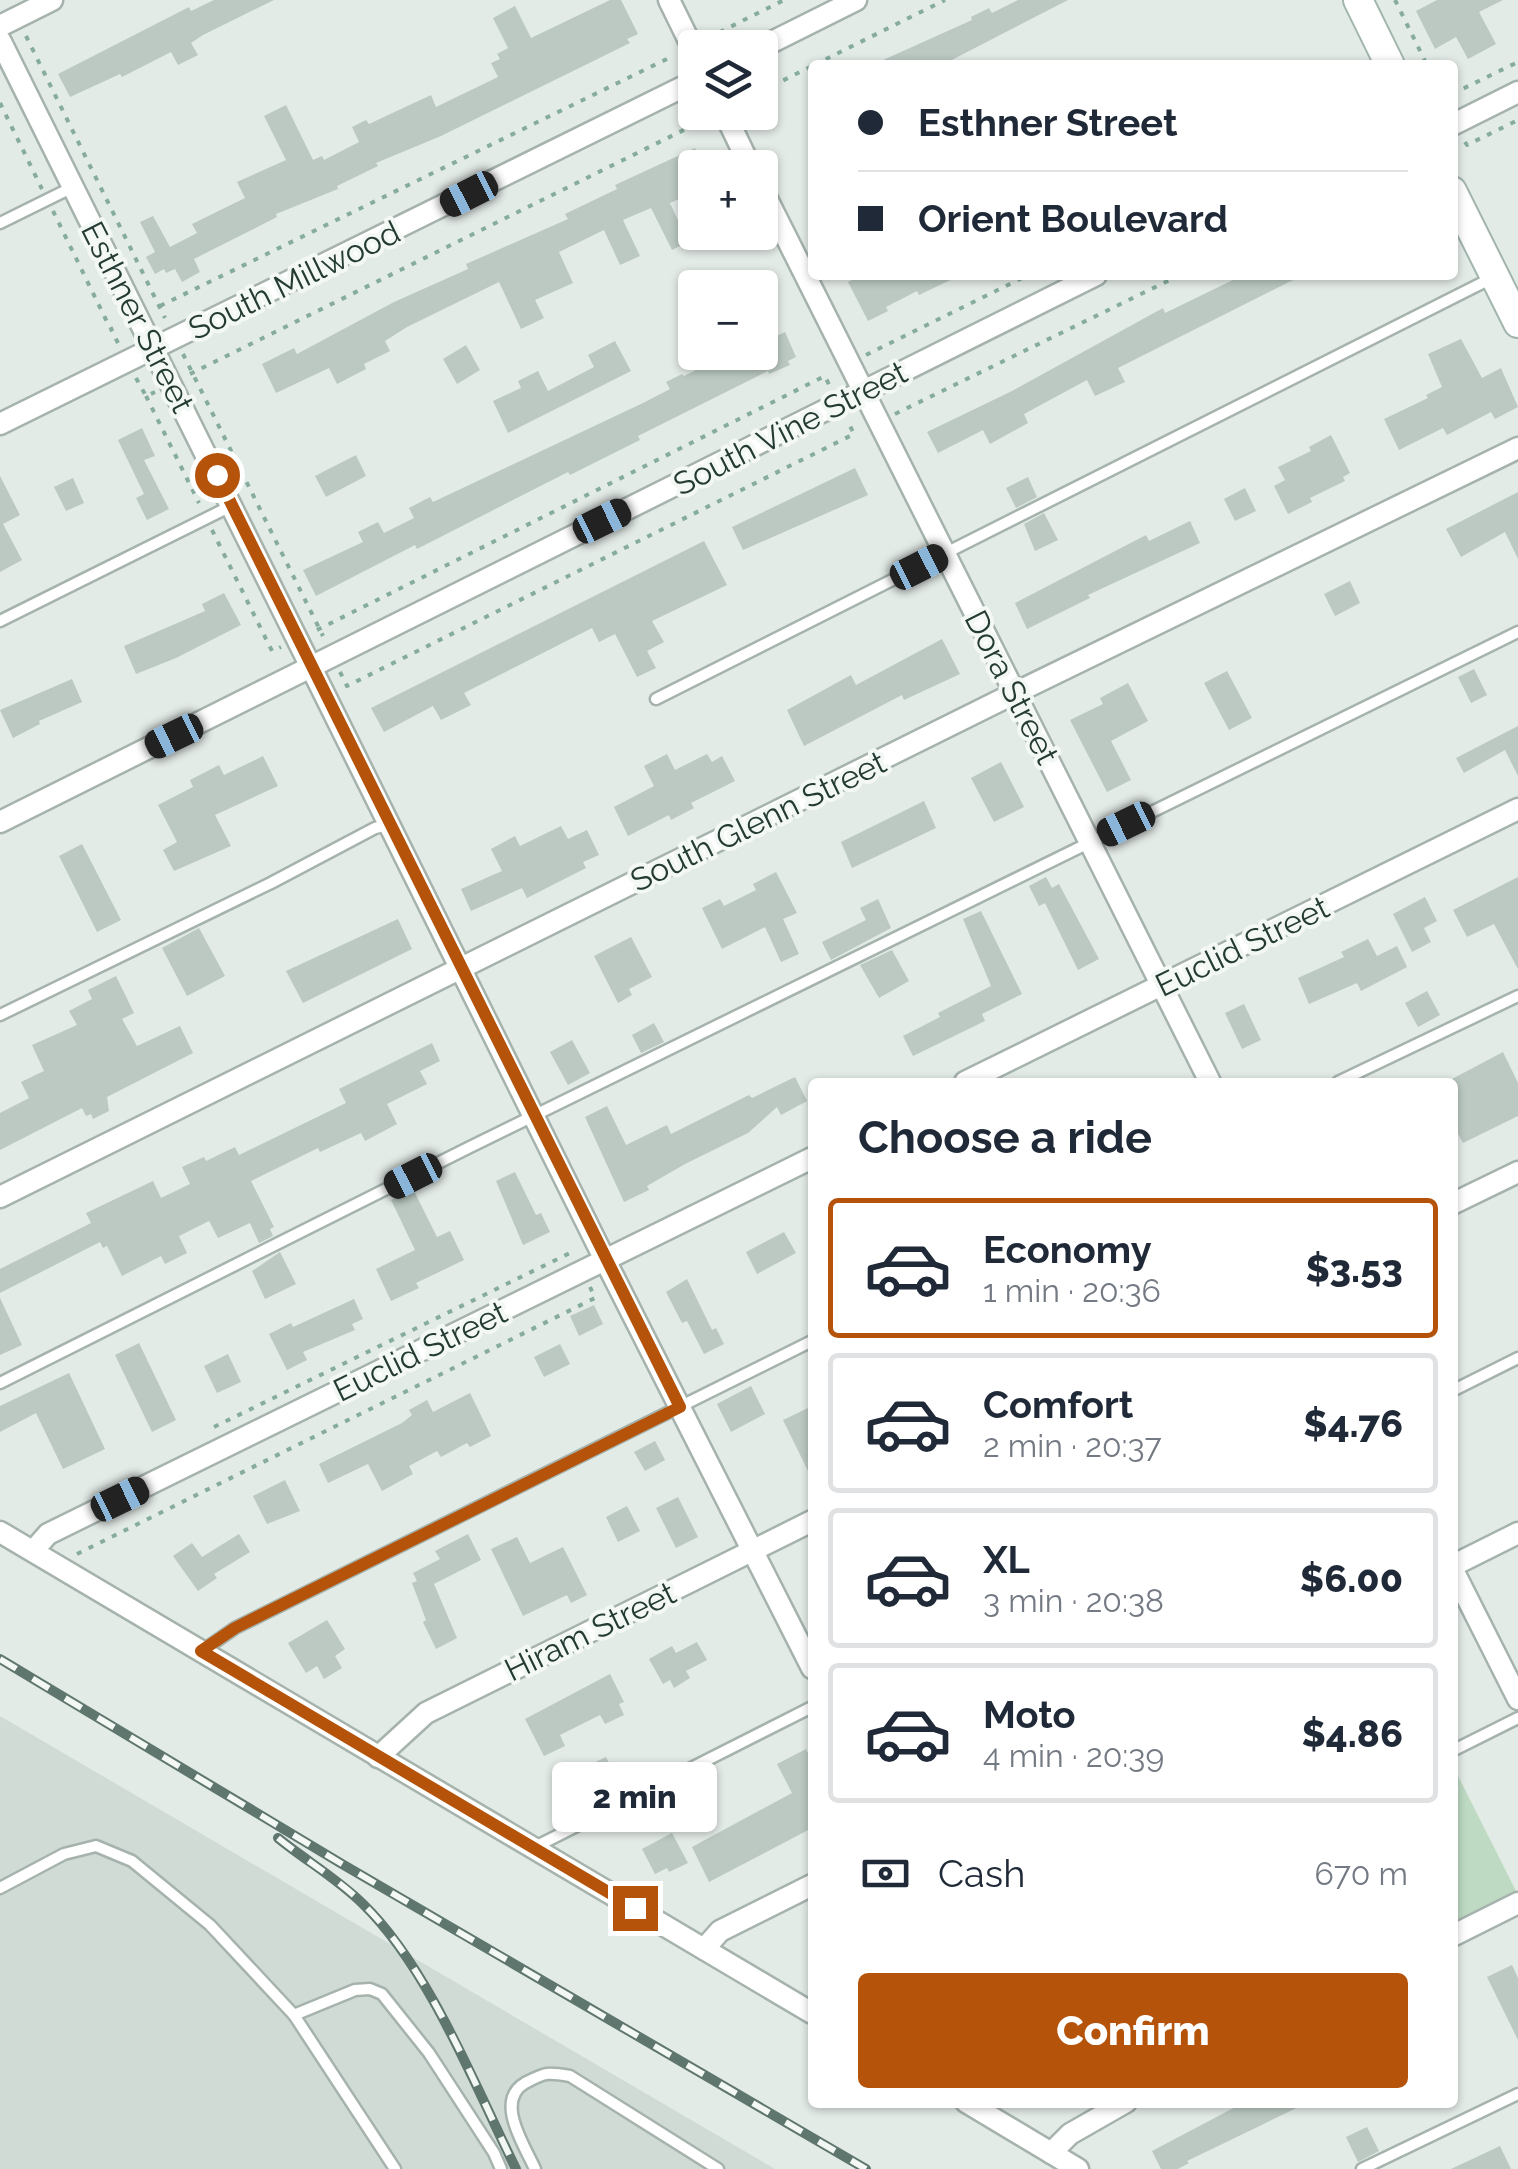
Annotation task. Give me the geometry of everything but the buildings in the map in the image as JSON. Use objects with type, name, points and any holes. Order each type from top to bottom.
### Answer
[{"type":"street","points":[[0,26],[52,0]]},
{"type":"street","points":[[669,0],[683,30]]},
{"type":"street","points":[[778,39],[856,0]]},
{"type":"street","points":[[1358,0],[1388,60]]},
{"type":"street","name":"Esthner Street","points":[[0,40],[605,1260],[808,1660]]},
{"type":"street","name":"South Millwood","points":[[0,424],[678,89]]},
{"type":"street","points":[[1458,121],[1518,92]]},
{"type":"street","points":[[1458,203],[1518,323]]},
{"type":"street","name":"Dora Street","points":[[778,221],[1208,1078]]},
{"type":"street","name":"South Vine Street","points":[[0,822],[1086,280]]},
{"type":"street","name":"South Glenn Street","points":[[0,1198],[1015,693],[1518,448]]},
{"type":"street","name":"Euclid Street","points":[[973,1078],[1518,809]]},
{"type":"street","name":"Euclid Street","points":[[33,1551],[48,1534],[808,1160]]},
{"type":"street","points":[[1458,1201],[1518,1172]]},
{"type":"street","name":"Hiram Street","points":[[378,1757],[426,1713],[808,1523]]},
{"type":"street","points":[[0,1532],[808,2010]]},
{"type":"street","points":[[1458,1564],[1518,1533]]},
{"type":"street","points":[[1458,1579],[1518,1699]]},
{"type":"street","points":[[704,1948],[720,1931],[808,1887]]},
{"type":"street","points":[[1458,1933],[1518,1902]]},
{"type":"street","points":[[976,2108],[1078,2169]]},
{"type":"street","points":[[1051,2153],[1070,2134],[1116,2108]]},
{"type":"lane","points":[[0,223],[73,187]]},
{"type":"lane","points":[[656,698],[1495,277]]},
{"type":"lane","points":[[0,622],[232,506]]},
{"type":"lane","points":[[0,1383],[110,1330],[198,1281],[1518,632]]},
{"type":"lane","points":[[0,1015],[375,828],[390,825]]},
{"type":"lane","points":[[1346,1078],[1518,996]]},
{"type":"lane","points":[[201,1651],[235,1628],[808,1343]]},
{"type":"lane","points":[[1458,1388],[1518,1358]]},
{"type":"lane","points":[[532,1848],[808,1709]]},
{"type":"lane","points":[[1458,1748],[1518,1718]]},
{"type":"lane","points":[[0,1888],[64,1854],[96,1846],[132,1861],[210,1925],[294,2014],[395,2169]]},
{"type":"lane","points":[[294,2014],[355,1990],[370,1989],[382,1994],[429,2053],[501,2169]]},
{"type":"lane","points":[[535,2169],[516,2128],[511,2103],[518,2087],[547,2072],[570,2076],[718,2169]]},
{"type":"lane","points":[[1362,2169],[1518,2094]]},
{"type":"path","points":[[823,60],[945,0]]},
{"type":"path","points":[[1395,0],[1425,60]]},
{"type":"path","points":[[1458,91],[1518,62]]},
{"type":"path","points":[[778,83],[808,68]]},
{"type":"path","points":[[0,103],[111,329]]},
{"type":"path","points":[[146,396],[272,651],[1018,280]]},
{"type":"path","points":[[347,686],[1170,280]]},
{"type":"path","points":[[825,376],[854,434]]},
{"type":"path","points":[[74,1556],[595,1298]]},
{"type":"shaded area","points":[[0,1716],[775,2169],[0,2169]]},
{"type":"green space","points":[[1458,1776],[1516,1891],[1458,1920]]},
{"type":"railway","points":[[0,1659],[342,1864],[866,2169]]},
{"type":"railway","points":[[278,1838],[353,1895],[387,1930],[449,2029],[516,2169]]},
{"type":"route","points":[[217,475],[680,1407],[235,1628],[201,1651],[635,1908]]}]
